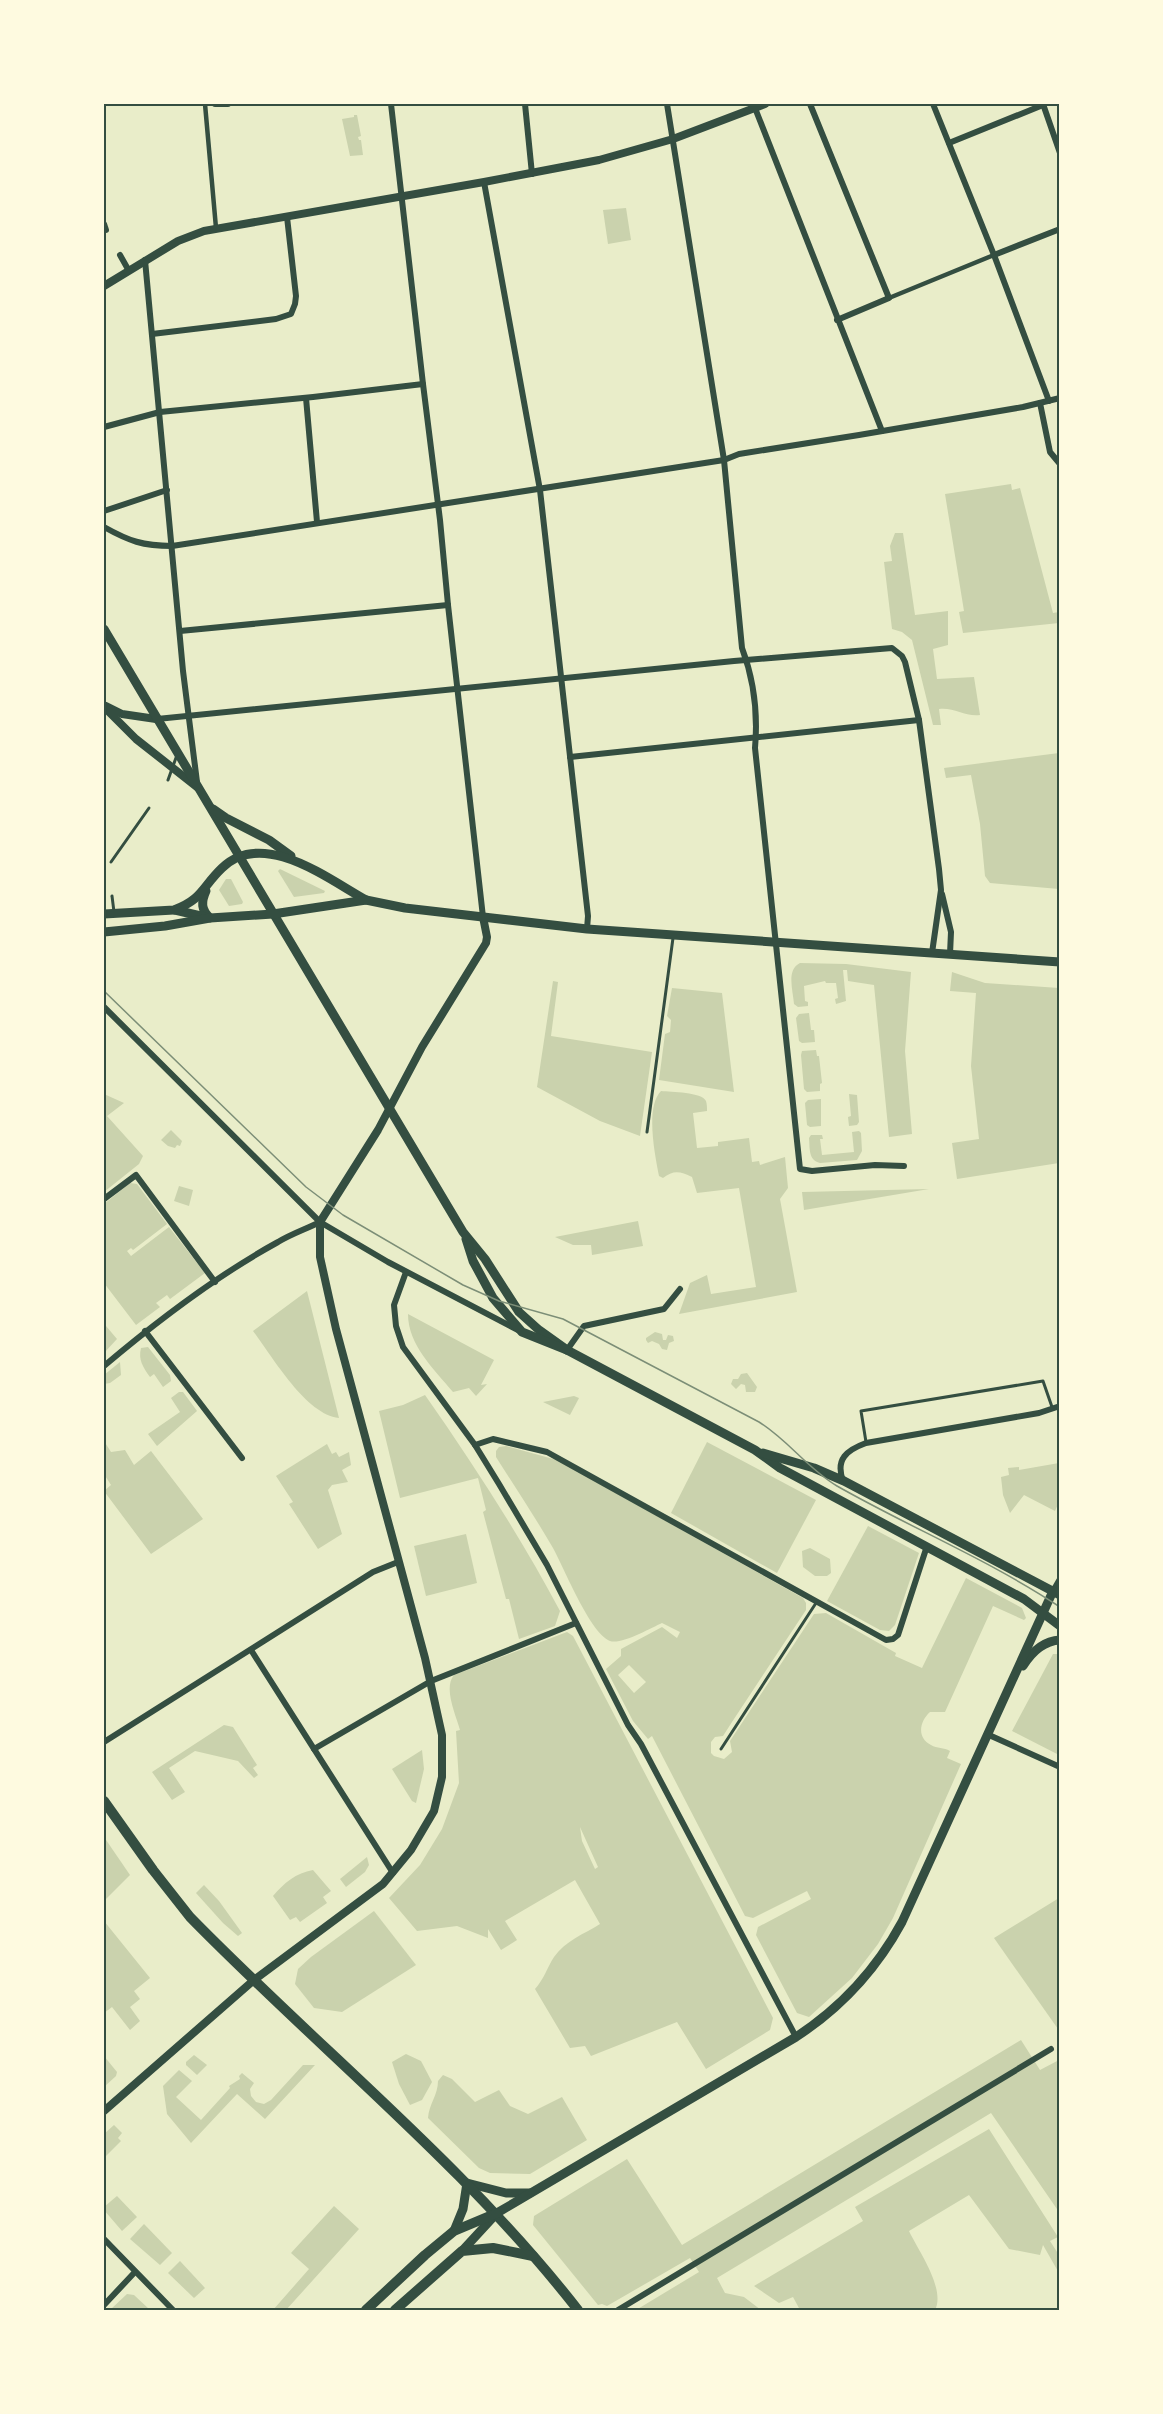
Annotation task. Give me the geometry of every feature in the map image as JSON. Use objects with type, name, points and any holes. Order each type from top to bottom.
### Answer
[{"type":"main road","points":[[104,629],[464,1232],[489,1265],[517,1309],[539,1330],[567,1350]]},
{"type":"main road","points":[[207,803],[226,818],[268,840],[303,864],[366,900],[405,908],[587,929],[1059,962]]},
{"type":"main road","points":[[174,910],[192,903],[222,867],[239,857],[250,854],[271,854],[303,864]]},
{"type":"main road","points":[[210,882],[202,904],[205,914],[210,918]]},
{"type":"main road","points":[[104,932],[165,926],[210,918],[273,914],[366,900]]},
{"type":"main road","points":[[109,914],[174,910],[210,918]]},
{"type":"main road","points":[[464,1232],[473,1261],[493,1298],[522,1332],[567,1350],[755,1450],[780,1468],[1024,1599],[1059,1626]]},
{"type":"main road","points":[[366,2310],[454,2231],[496,2213],[532,2193],[796,2037],[841,2004],[882,1957],[902,1922],[989,1735],[1042,1611],[1056,1593],[844,1481],[814,1468],[755,1450]]},
{"type":"main road","points":[[1013,1681],[1037,1649],[1045,1643],[1059,1640]]},
{"type":"main road","points":[[104,1801],[177,1902],[254,1980],[467,2183],[496,2213],[578,2310]]},
{"type":"main road","points":[[467,2183],[506,2193],[532,2193]]},
{"type":"main road","points":[[454,2231],[463,2209],[467,2183]]},
{"type":"main road","points":[[395,2310],[462,2251],[496,2213]]},
{"type":"main road","points":[[462,2251],[493,2248],[533,2256]]},
{"type":"street","points":[[205,104],[216,228]]},
{"type":"street","points":[[215,104],[228,104]]},
{"type":"street","points":[[104,2111],[254,1980],[371,1895],[393,1873],[428,1823],[441,1785],[444,1758],[442,1735],[431,1680],[336,1329],[320,1257],[320,1222],[390,1108],[423,1047],[486,943],[487,937],[391,104]]},
{"type":"street","points":[[525,104],[532,174]]},
{"type":"street","points":[[668,104],[724,460],[742,648],[751,672],[757,725],[755,748],[800,1170],[812,1172],[875,1165],[904,1166]]},
{"type":"street","points":[[104,286],[190,235],[216,228],[532,174],[599,160],[673,139],[765,104]]},
{"type":"street","points":[[810,104],[889,298]]},
{"type":"street","points":[[933,104],[994,255],[1049,401]]},
{"type":"street","points":[[949,143],[1043,104],[1056,132],[1059,153]]},
{"type":"street","points":[[755,108],[882,431]]},
{"type":"street","points":[[484,182],[540,490],[588,916],[587,929]]},
{"type":"street","points":[[152,333],[276,319],[291,314],[296,296],[287,217]]},
{"type":"street","points":[[837,320],[1059,229]]},
{"type":"street","points":[[120,255],[129,271]]},
{"type":"street","points":[[145,260],[197,787]]},
{"type":"street","points":[[104,427],[160,411],[306,398],[423,384]]},
{"type":"street","points":[[306,398],[317,522]]},
{"type":"street","points":[[104,527],[135,543],[149,546],[172,546],[724,460],[740,454],[882,431],[1059,398]]},
{"type":"street","points":[[1040,403],[1050,452],[1059,464]]},
{"type":"street","points":[[104,511],[167,490]]},
{"type":"street","points":[[180,631],[448,605]]},
{"type":"street","points":[[104,706],[122,714],[156,719],[892,648],[902,656],[905,662],[919,720],[941,890],[951,932],[950,954]]},
{"type":"street","points":[[104,706],[128,732],[197,787]]},
{"type":"street","points":[[570,757],[919,720]]},
{"type":"street","points":[[932,953],[941,890]]},
{"type":"street","points":[[104,1008],[320,1222],[406,1272],[522,1332]]},
{"type":"street","points":[[104,1199],[136,1175],[215,1282]]},
{"type":"street","points":[[104,1366],[145,1331],[215,1282],[278,1241],[320,1222]]},
{"type":"street","points":[[406,1272],[394,1305],[396,1326],[404,1347],[475,1445],[547,1565],[628,1725],[641,1744],[796,2037]]},
{"type":"street","points":[[567,1350],[584,1326],[664,1309],[680,1289]]},
{"type":"street","points":[[145,1331],[242,1458]]},
{"type":"street","points":[[844,1481],[839,1467],[843,1456],[854,1447],[1039,1413],[1056,1406]]},
{"type":"street","points":[[475,1445],[493,1439],[547,1452],[886,1641],[893,1640],[898,1635],[927,1546]]},
{"type":"street","points":[[104,1742],[373,1572],[398,1562]]},
{"type":"street","points":[[1056,1593],[1059,1579]]},
{"type":"street","points":[[314,1749],[431,1680],[576,1623]]},
{"type":"street","points":[[251,1650],[393,1873]]},
{"type":"street","points":[[989,1735],[1059,1767]]},
{"type":"street","points":[[618,2310],[1051,2049]]},
{"type":"street","points":[[104,2239],[173,2310]]},
{"type":"street","points":[[104,2305],[135,2273]]},
{"type":"lane","points":[[168,780],[177,753]]},
{"type":"lane","points":[[111,862],[149,808]]},
{"type":"lane","points":[[109,914],[112,896]]},
{"type":"lane","points":[[646,1132],[674,936]]},
{"type":"lane","points":[[866,1443],[861,1411],[1043,1381],[1056,1406]]},
{"type":"lane","points":[[721,1749],[816,1603]]},
{"type":"green space","points":[[357,115],[361,136],[358,137],[361,140],[363,155],[350,156],[342,119],[354,117]]},
{"type":"green space","points":[[626,208],[631,240],[608,244],[603,210]]},
{"type":"green space","points":[[1011,484],[1012,490],[1020,488],[1053,613],[1059,612],[1059,623],[963,633],[959,612],[964,611],[945,494]]},
{"type":"green space","points":[[895,533],[903,533],[915,615],[948,611],[948,645],[933,649],[937,679],[974,677],[980,715],[939,709],[941,725],[933,725],[912,640],[902,632],[892,629],[884,562],[892,561],[890,546]]},
{"type":"green space","points":[[1059,753],[1059,889],[990,883],[985,876],[980,824],[971,775],[946,778],[944,768]]},
{"type":"green space","points":[[280,869],[325,891],[324,893],[294,897],[278,871]]},
{"type":"green space","points":[[226,879],[231,879],[242,904],[229,906],[219,890]]},
{"type":"green space","points":[[800,963],[846,964],[911,972],[905,1051],[912,1134],[889,1137],[874,985],[848,981],[847,970],[843,970],[846,1001],[836,1004],[835,999],[838,998],[836,983],[825,981],[804,986],[805,1001],[808,1002],[808,1006],[798,1007],[794,1004],[791,981],[793,970]]},
{"type":"green space","points":[[952,972],[985,983],[1059,988],[1059,1163],[957,1179],[952,1143],[979,1139],[971,1066],[976,993],[950,991]]},
{"type":"green space","points":[[553,981],[558,982],[551,1036],[652,1052],[640,1136],[600,1121],[537,1087]]},
{"type":"green space","points":[[672,988],[722,993],[734,1092],[659,1080],[665,1034],[670,1032],[671,1020],[667,1016]]},
{"type":"green space","points":[[809,1013],[815,1042],[802,1043],[799,1041],[796,1018],[799,1014]]},
{"type":"green space","points":[[816,1050],[819,1056],[822,1083],[820,1091],[807,1092],[804,1089],[801,1055],[802,1051]]},
{"type":"green space","points":[[661,1091],[693,1094],[706,1101],[707,1111],[693,1113],[697,1148],[718,1146],[718,1142],[749,1138],[752,1162],[759,1161],[760,1165],[785,1157],[788,1188],[780,1199],[797,1292],[679,1314],[690,1283],[707,1275],[711,1294],[756,1287],[739,1188],[697,1193],[692,1177],[688,1175],[677,1172],[663,1178],[659,1176],[652,1119],[656,1098]]},
{"type":"green space","points":[[104,1094],[124,1103],[107,1116],[143,1156],[139,1164],[104,1192],[104,1119],[106,1116],[104,1114]]},
{"type":"green space","points":[[849,1094],[857,1095],[859,1122],[857,1125],[849,1126],[848,1117],[851,1116]]},
{"type":"green space","points":[[821,1099],[821,1126],[810,1127],[807,1125],[805,1103],[808,1100]]},
{"type":"green space","points":[[171,1130],[182,1141],[180,1146],[177,1145],[175,1148],[161,1140]]},
{"type":"green space","points":[[859,1131],[862,1151],[857,1160],[820,1163],[813,1159],[809,1138],[811,1135],[822,1135],[823,1139],[820,1139],[822,1155],[854,1152],[852,1132]]},
{"type":"green space","points":[[130,1183],[137,1184],[167,1224],[133,1250],[131,1248],[127,1251],[131,1256],[169,1227],[205,1273],[170,1299],[167,1295],[156,1303],[160,1307],[136,1325],[104,1283],[104,1204]]},
{"type":"green space","points":[[179,1186],[193,1190],[189,1206],[174,1201]]},
{"type":"green space","points":[[929,1189],[804,1210],[802,1192]]},
{"type":"green space","points":[[638,1221],[643,1246],[592,1255],[591,1245],[573,1245],[555,1237]]},
{"type":"green space","points":[[307,1291],[339,1418],[314,1407],[302,1396],[253,1331]]},
{"type":"green space","points":[[408,1314],[494,1360],[481,1385],[487,1384],[476,1396],[469,1388],[453,1392],[430,1365],[412,1336]]},
{"type":"green space","points":[[106,1326],[117,1339],[104,1353],[104,1328]]},
{"type":"green space","points":[[655,1332],[662,1334],[663,1340],[666,1340],[668,1335],[673,1336],[674,1341],[669,1343],[667,1350],[662,1349],[659,1344],[652,1341],[648,1343],[646,1340]]},
{"type":"green space","points":[[148,1347],[170,1375],[171,1381],[163,1387],[154,1374],[150,1377],[142,1363],[141,1348]]},
{"type":"green space","points":[[120,1362],[121,1375],[110,1383],[104,1384],[104,1375]]},
{"type":"green space","points":[[747,1373],[757,1387],[755,1392],[746,1392],[745,1385],[741,1384],[736,1389],[731,1384],[733,1379],[738,1379],[741,1374]]},
{"type":"green space","points":[[183,1392],[197,1411],[157,1446],[148,1434],[180,1412],[171,1398]]},
{"type":"green space","points":[[425,1395],[496,1501],[545,1583],[560,1611],[555,1626],[519,1639],[483,1512],[486,1510],[478,1478],[400,1498],[379,1411],[403,1405]]},
{"type":"green space","points":[[574,1396],[579,1398],[570,1415],[543,1402]]},
{"type":"green space","points":[[104,1441],[111,1452],[125,1450],[134,1465],[151,1451],[203,1519],[151,1554],[104,1491],[111,1485],[104,1474]]},
{"type":"green space","points":[[707,1442],[816,1500],[777,1573],[671,1513]]},
{"type":"green space","points":[[327,1444],[332,1454],[336,1452],[339,1457],[349,1452],[351,1465],[342,1470],[348,1482],[332,1485],[328,1490],[342,1534],[318,1549],[289,1504],[293,1502],[276,1476]]},
{"type":"green space","points":[[506,1446],[557,1460],[803,1598],[806,1610],[723,1736],[715,1737],[711,1742],[711,1753],[714,1756],[724,1759],[732,1752],[730,1741],[814,1614],[826,1613],[896,1653],[895,1656],[922,1668],[966,1578],[1022,1608],[1026,1618],[1024,1620],[993,1606],[945,1712],[930,1712],[924,1720],[921,1733],[926,1742],[950,1751],[947,1758],[961,1764],[893,1918],[878,1944],[852,1978],[809,2017],[797,2013],[756,1935],[758,1927],[811,1899],[807,1891],[753,1918],[745,1916],[652,1736],[648,1739],[633,1721],[606,1669],[621,1656],[621,1649],[662,1627],[677,1638],[680,1632],[662,1623],[621,1641],[610,1641],[602,1636],[578,1599],[553,1548],[496,1457],[499,1447]],"holes":[[[629,1665],[646,1682],[634,1693],[618,1675]]]},
{"type":"green space","points":[[1059,1463],[1059,1502],[1055,1511],[1024,1495],[1010,1513],[1003,1495],[1001,1477],[1009,1475],[1008,1468],[1019,1467],[1019,1470]]},
{"type":"green space","points":[[868,1526],[919,1553],[895,1625],[889,1631],[880,1630],[827,1601]]},
{"type":"green space","points":[[466,1534],[477,1583],[426,1596],[414,1546]]},
{"type":"green space","points":[[810,1548],[830,1559],[831,1573],[827,1576],[815,1576],[803,1567],[802,1551]]},
{"type":"green space","points":[[567,1632],[573,1636],[773,2018],[770,2030],[706,2069],[677,2022],[591,2056],[585,2046],[570,2048],[535,1989],[558,1951],[600,1924],[575,1880],[505,1921],[517,1940],[501,1950],[488,1929],[488,1938],[457,1926],[417,1931],[389,1898],[420,1865],[442,1829],[459,1783],[456,1731],[460,1730],[450,1694],[451,1680],[454,1675]],"holes":[[[580,1827],[598,1867],[595,1869],[582,1841]]]},
{"type":"green space","points":[[1053,1654],[1059,1654],[1059,1755],[1012,1731]]},
{"type":"green space","points":[[224,1725],[233,1727],[257,1765],[253,1768],[258,1775],[254,1778],[238,1761],[195,1751],[169,1768],[185,1792],[172,1800],[152,1772]]},
{"type":"green space","points":[[422,1750],[424,1769],[416,1803],[412,1801],[392,1769]]},
{"type":"green space","points":[[104,1837],[130,1875],[104,1901]]},
{"type":"green space","points":[[367,1857],[369,1865],[365,1872],[346,1887],[340,1879]]},
{"type":"green space","points":[[313,1870],[331,1891],[323,1897],[327,1903],[300,1922],[296,1917],[290,1920],[273,1896],[291,1879]]},
{"type":"green space","points":[[204,1885],[219,1901],[242,1933],[238,1936],[196,1893]]},
{"type":"green space","points":[[1059,1898],[1060,2029],[1058,2029],[994,1938]]},
{"type":"green space","points":[[374,1911],[416,1965],[342,2012],[314,2008],[295,1984],[298,1969]]},
{"type":"green space","points":[[104,1921],[150,1978],[134,1991],[140,1999],[130,2007],[140,2021],[130,2030],[112,2007],[104,2013]]},
{"type":"green space","points":[[1021,2040],[1040,2070],[1059,2060],[1059,2212],[991,2113],[717,2278],[725,2293],[744,2297],[761,2310],[636,2310],[699,2272],[690,2258],[607,2306],[598,2305],[533,2225],[534,2216],[627,2159],[682,2245]]},
{"type":"green space","points":[[406,2054],[421,2061],[432,2082],[422,2100],[410,2105],[399,2084],[392,2062]]},
{"type":"green space","points":[[194,2055],[207,2065],[197,2075],[186,2065],[186,2062]]},
{"type":"green space","points":[[104,2056],[117,2072],[116,2076],[104,2087]]},
{"type":"green space","points":[[303,2065],[315,2065],[265,2119],[237,2094],[191,2143],[167,2114],[163,2086],[179,2070],[192,2081],[176,2097],[201,2120],[230,2088],[229,2086],[240,2079],[239,2076],[242,2073],[254,2083],[250,2089],[251,2096],[256,2102],[264,2104],[271,2100]]},
{"type":"green space","points":[[443,2075],[452,2079],[475,2102],[499,2090],[510,2106],[528,2114],[562,2097],[587,2140],[530,2174],[490,2173],[479,2168],[428,2118],[438,2081]]},
{"type":"green space","points":[[114,2125],[122,2133],[118,2138],[121,2141],[104,2158],[104,2134]]},
{"type":"green space","points":[[989,2129],[1058,2237],[1050,2241],[1059,2255],[1059,2273],[1043,2245],[1040,2255],[1009,2249],[969,2195],[909,2231],[934,2281],[937,2291],[935,2310],[800,2310],[793,2297],[779,2303],[754,2286],[863,2221],[855,2207]]},
{"type":"green space","points":[[117,2196],[137,2217],[122,2231],[104,2210],[104,2207]]},
{"type":"green space","points":[[334,2206],[359,2229],[286,2310],[273,2310],[309,2269],[291,2253]]},
{"type":"green space","points":[[144,2224],[172,2253],[160,2265],[130,2239]]},
{"type":"green space","points":[[180,2261],[205,2288],[194,2298],[168,2273]]},
{"type":"green space","points":[[127,2294],[134,2295],[150,2310],[110,2310]]},
{"type":"tram line","points":[[104,991],[306,1187],[343,1215],[463,1285],[499,1301],[563,1319],[759,1422],[837,1486],[1006,1574],[1060,1607]]}]
